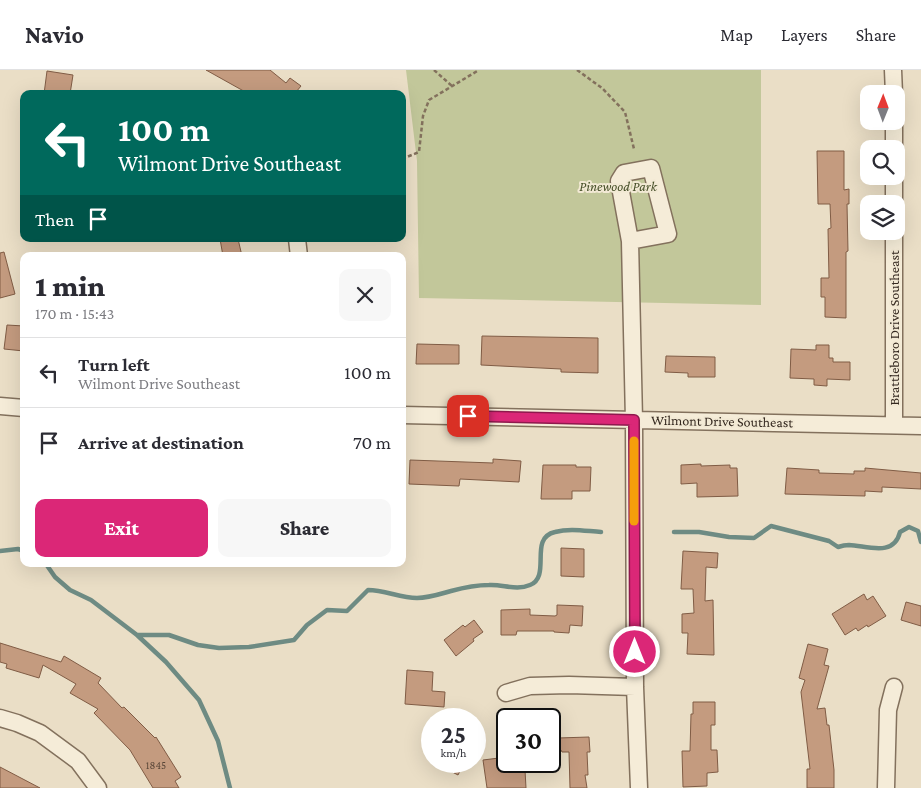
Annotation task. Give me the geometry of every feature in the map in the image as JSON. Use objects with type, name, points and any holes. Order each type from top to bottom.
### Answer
[{"type":"street","points":[[893,70],[894,85]]},
{"type":"street","points":[[630,241],[668,234],[651,168],[624,173],[620,181],[630,241],[634,420],[635,687],[639,788]]},
{"type":"street","name":"Brattleboro Drive Southeast","points":[[894,240],[894,425]]},
{"type":"street","points":[[0,406],[20,408]]},
{"type":"street","name":"Wilmont Drive Southeast","points":[[406,415],[921,426]]},
{"type":"street","points":[[506,694],[530,686],[635,687]]},
{"type":"street","points":[[886,788],[888,710],[894,687]]},
{"type":"street","points":[[0,718],[17,722],[40,733],[78,762],[98,788]]},
{"type":"path","points":[[434,70],[452,86]]},
{"type":"path","points":[[406,158],[419,152],[423,116],[429,100],[479,70]]},
{"type":"path","points":[[577,70],[602,88],[625,112],[634,148]]},
{"type":"green space","name":"Pinewood Park","points":[[406,70],[761,70],[761,305],[419,298],[417,161]]},
{"type":"building","points":[[206,70],[270,70],[286,83],[290,78],[301,86],[298,90],[242,90]]},
{"type":"building","points":[[47,71],[73,75],[71,90],[45,90]]},
{"type":"building","points":[[817,151],[844,151],[844,190],[849,189],[849,204],[847,204],[846,318],[825,317],[825,297],[821,297],[821,278],[829,278],[828,229],[831,228],[830,204],[818,204]]},
{"type":"building","points":[[221,242],[239,242],[241,252],[222,252]]},
{"type":"building","points":[[4,252],[15,294],[0,298],[0,253]]},
{"type":"building","points":[[7,325],[20,326],[20,351],[4,349]]},
{"type":"building","points":[[482,336],[598,338],[598,373],[561,372],[561,369],[481,365]]},
{"type":"building","points":[[417,344],[459,345],[459,364],[416,364]]},
{"type":"building","points":[[816,345],[829,345],[829,358],[833,358],[833,362],[850,362],[850,380],[827,379],[827,386],[814,385],[814,379],[790,378],[791,349],[816,350]]},
{"type":"building","points":[[666,356],[715,357],[715,377],[688,377],[688,373],[665,372]]},
{"type":"building","points":[[493,459],[521,461],[519,482],[460,479],[459,486],[409,484],[410,460],[493,463]]},
{"type":"building","points":[[701,464],[701,466],[730,465],[730,468],[737,468],[738,496],[697,497],[697,483],[681,484],[681,465]]},
{"type":"building","points":[[543,465],[591,467],[590,491],[572,491],[572,499],[541,499]]},
{"type":"building","points":[[787,468],[819,470],[819,473],[854,474],[854,471],[865,471],[865,468],[921,473],[921,489],[882,487],[882,492],[865,491],[865,496],[785,494]]},
{"type":"building","points":[[561,548],[584,549],[584,577],[561,576]]},
{"type":"building","points":[[683,551],[718,553],[717,568],[706,567],[705,601],[713,600],[714,655],[687,654],[688,633],[682,633],[682,614],[694,613],[693,589],[681,589]]},
{"type":"building","points":[[864,594],[867,600],[873,596],[886,616],[868,627],[867,625],[858,631],[856,628],[845,635],[832,614]]},
{"type":"building","points":[[906,602],[921,606],[921,626],[901,620]]},
{"type":"building","points":[[557,605],[583,606],[582,626],[570,625],[569,633],[517,631],[516,635],[501,635],[501,610],[530,609],[530,615],[555,616],[557,615]]},
{"type":"building","points":[[474,620],[483,632],[456,656],[444,640],[463,625],[465,627]]},
{"type":"building","points":[[0,643],[61,662],[64,656],[101,678],[98,683],[122,708],[124,707],[156,737],[181,777],[175,781],[179,788],[153,788],[130,750],[94,713],[98,709],[70,693],[76,684],[43,665],[39,678],[6,668],[7,664],[0,662]]},
{"type":"building","points":[[808,644],[828,649],[824,665],[829,666],[817,709],[825,708],[827,725],[829,725],[834,788],[807,788],[807,769],[810,769],[801,692],[805,680],[799,678]]},
{"type":"building","points":[[407,670],[433,672],[432,691],[445,692],[444,707],[405,704]]},
{"type":"building","points":[[693,702],[715,702],[715,725],[711,725],[711,750],[717,750],[718,772],[707,773],[707,786],[683,787],[682,751],[690,751]]},
{"type":"building","points":[[589,737],[590,752],[587,752],[588,775],[585,775],[587,788],[570,788],[569,752],[562,752],[561,738]]},
{"type":"building","points":[[496,758],[496,773],[525,773],[526,788],[487,788],[485,773],[486,760]]},
{"type":"building","points":[[0,767],[40,788],[0,788]]},
{"type":"waterway","points":[[674,532],[699,532],[729,537],[754,538],[771,526],[829,541],[838,547],[849,545],[879,548],[892,545],[897,540],[900,532],[909,527],[918,531],[921,542]]},
{"type":"waterway","points":[[137,635],[169,635],[198,645],[219,648],[249,647],[294,640],[307,625],[327,610],[347,611],[368,590],[417,598],[480,586],[525,587],[536,580],[539,574],[541,549],[547,536],[566,530],[601,532]]},
{"type":"waterway","points":[[0,551],[20,550]]},
{"type":"waterway","points":[[48,567],[55,577],[70,590],[91,600],[137,635],[166,662],[199,700],[218,741],[230,788]]},
{"type":"slow traffic","points":[[634,441],[634,521]]},
{"type":"route","points":[[468,416],[634,420],[635,652]]}]
